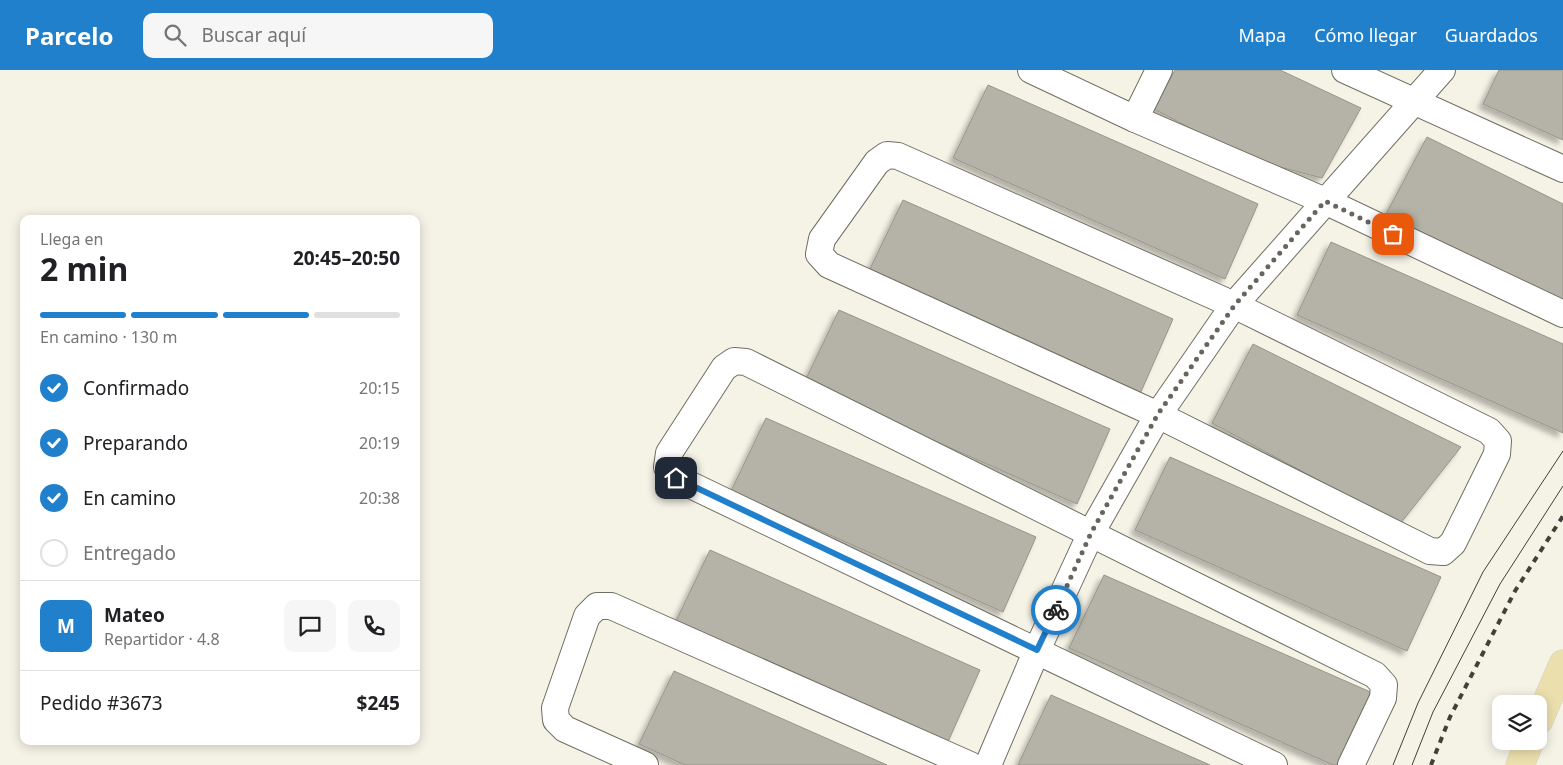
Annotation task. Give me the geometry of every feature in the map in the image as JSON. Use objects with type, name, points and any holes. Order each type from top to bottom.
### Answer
[{"type":"main road","points":[[1547,701],[1563,664]]},
{"type":"main road","points":[[1520,765],[1526,750]]},
{"type":"street","points":[[1031,70],[1135,118],[1325,201],[1563,314]]},
{"type":"street","points":[[1135,118],[1159,70]]},
{"type":"street","points":[[1345,70],[1563,169]]},
{"type":"street","points":[[988,765],[1037,650],[1091,533],[1158,414],[1234,306],[1442,70]]},
{"type":"street","points":[[887,155],[898,156],[1234,306],[1489,431],[1498,441],[1497,454],[1453,543],[1443,552],[1430,551],[1158,414],[828,265],[819,254],[822,239],[877,162],[887,155]]},
{"type":"street","points":[[1274,765],[676,478],[667,468],[669,453],[724,368],[734,360],[746,362],[1375,675],[1384,685],[1383,698],[1351,765]]},
{"type":"street","points":[[645,765],[565,729],[556,720],[556,708],[587,616],[597,606],[611,606],[970,765]]},
{"type":"building","points":[[1175,70],[1280,70],[1361,108],[1322,178],[1249,159],[1154,109]]},
{"type":"building","points":[[1499,70],[1563,70],[1563,140],[1483,104]]},
{"type":"building","points":[[988,85],[1258,204],[1225,279],[953,158]]},
{"type":"building","points":[[1427,137],[1563,204],[1563,310],[1385,216]]},
{"type":"building","points":[[903,200],[1173,319],[1140,394],[868,273]]},
{"type":"building","points":[[1331,242],[1563,344],[1563,433],[1297,315]]},
{"type":"building","points":[[839,310],[1110,429],[1077,504],[804,383]]},
{"type":"building","points":[[1253,344],[1461,447],[1400,524],[1212,423]]},
{"type":"building","points":[[766,418],[1036,537],[1003,612],[731,491]]},
{"type":"building","points":[[1170,457],[1441,577],[1407,651],[1135,530]]},
{"type":"building","points":[[710,550],[980,670],[947,744],[675,623]]},
{"type":"building","points":[[1104,575],[1375,694],[1343,765],[1333,765],[1069,648]]},
{"type":"building","points":[[674,671],[887,765],[685,765],[639,744]]},
{"type":"building","points":[[1051,695],[1210,765],[1018,765]]},
{"type":"tram line","points":[[1393,765],[1418,703],[1483,572],[1563,451]]},
{"type":"tram line","points":[[1412,765],[1433,712],[1500,584],[1563,486]]},
{"type":"railway","points":[[1431,765],[1450,717],[1515,591],[1563,516]]},
{"type":"way so far","points":[[1056,610],[1091,533],[1158,414],[1234,306],[1325,201],[1393,234]]},
{"type":"route","points":[[676,478],[1037,650],[1056,610]]}]
